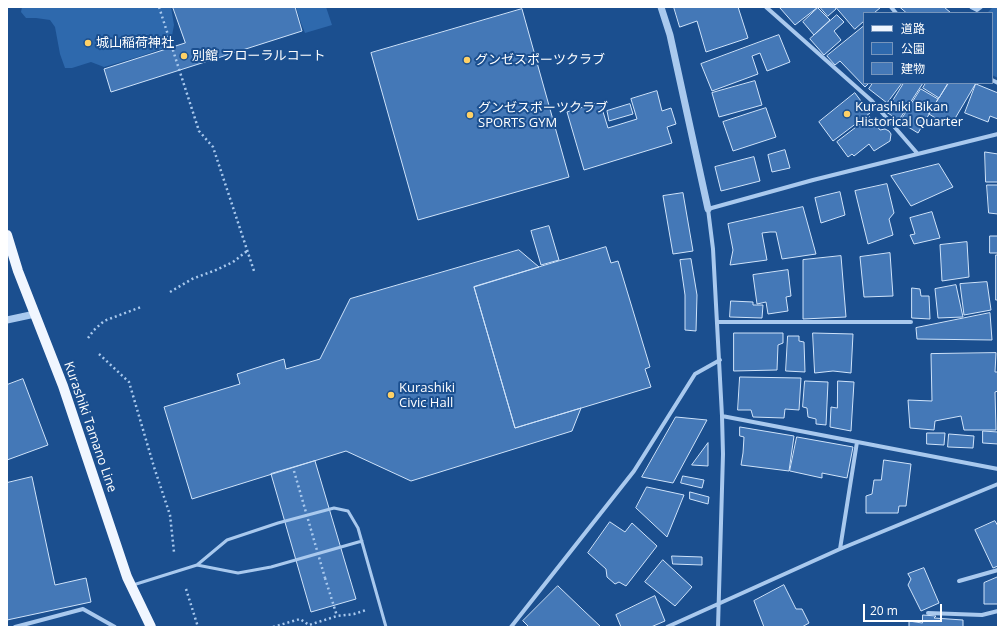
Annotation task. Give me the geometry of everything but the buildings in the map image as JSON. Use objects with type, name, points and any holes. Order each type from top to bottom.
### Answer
[{"type":"main road","name":"Kurashiki Tamano Line","points":[[7,235],[18,271],[63,386],[127,577],[148,626]]},
{"type":"street","points":[[661,7],[670,35],[708,209],[713,249],[720,360],[723,454],[718,627]]},
{"type":"street","points":[[766,7],[872,101],[918,153]]},
{"type":"street","points":[[971,7],[977,10],[981,7]]},
{"type":"street","points":[[708,209],[918,153],[998,134]]},
{"type":"street","points":[[7,320],[35,314]]},
{"type":"street","points":[[717,322],[911,322]]},
{"type":"street","points":[[511,627],[634,471],[695,374],[720,360]]},
{"type":"street","points":[[722,416],[998,469]]},
{"type":"street","points":[[840,549],[857,442]]},
{"type":"street","points":[[667,627],[840,549],[998,484]]},
{"type":"street","points":[[959,581],[998,570]]},
{"type":"street","points":[[15,627],[83,609],[115,627]]},
{"type":"street","points":[[928,613],[982,615],[998,611]]},
{"type":"lane","points":[[131,586],[197,565],[227,540],[278,523],[334,508],[348,511],[358,528],[386,627]]},
{"type":"lane","points":[[197,565],[238,573],[271,567],[362,541]]},
{"type":"path","points":[[159,7],[199,131],[213,147],[254,271]]},
{"type":"path","points":[[170,292],[192,279],[233,262],[247,251]]},
{"type":"path","points":[[88,338],[104,321],[141,307]]},
{"type":"path","points":[[99,354],[129,382],[170,515],[174,552]]},
{"type":"path","points":[[294,471],[336,616]]},
{"type":"path","points":[[186,589],[198,627]]},
{"type":"path","points":[[273,627],[300,619],[309,625],[336,616],[361,612]]},
{"type":"green space","name":"城山稲荷神社","points":[[22,7],[171,7],[174,25],[170,46],[104,67],[91,62],[72,68],[65,68],[60,54],[55,27],[50,20],[26,18],[21,12]]},
{"type":"green space","points":[[296,7],[326,7],[332,25],[305,33]]},
{"type":"green space","points":[[993,7],[998,7],[998,78],[993,76],[993,12],[988,12]]},
{"type":"place","name":"城山稲荷神社","points":[[88,43]]},
{"type":"place","name":"別館 フローラルコート","points":[[184,56]]},
{"type":"place","name":"グンゼスポーツクラブ","points":[[467,60]]},
{"type":"place","name":"Kurashiki Bikan Historical Quarter","points":[[847,114]]},
{"type":"place","name":"グンゼスポーツクラブ SPORTS GYM","points":[[470,115]]},
{"type":"place","name":"Kurashiki Civic Hall","points":[[391,395]]}]
